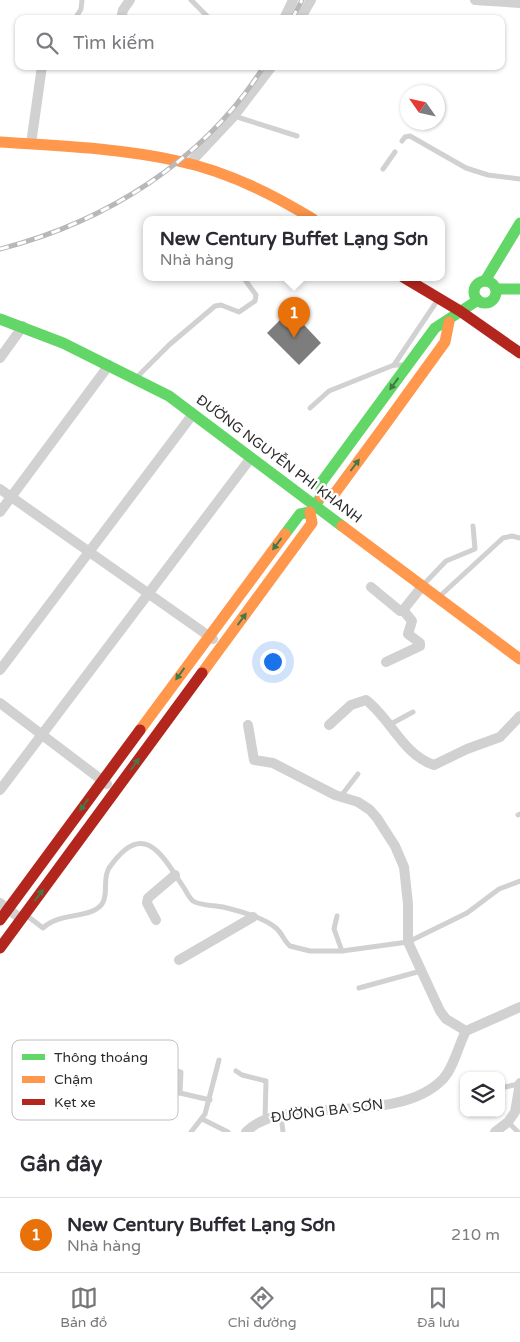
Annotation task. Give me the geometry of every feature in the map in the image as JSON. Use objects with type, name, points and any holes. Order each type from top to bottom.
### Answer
[{"type":"street","points":[[121,15],[122,10],[130,0]]},
{"type":"street","points":[[286,15],[293,0]]},
{"type":"street","points":[[302,15],[310,0]]},
{"type":"street","points":[[475,0],[520,3]]},
{"type":"street","points":[[31,144],[41,70]]},
{"type":"street","points":[[189,164],[234,116],[269,70]]},
{"type":"street","points":[[0,142],[160,157],[189,164],[263,190],[308,216]]},
{"type":"street","points":[[478,300],[485,303],[493,300],[492,286],[497,260],[507,249],[520,223]]},
{"type":"street","points":[[410,281],[460,311],[520,353]]},
{"type":"street","points":[[478,300],[475,289],[480,282],[492,286],[520,289]]},
{"type":"street","points":[[0,948],[312,523],[321,483],[435,328],[448,322],[460,311],[478,300]]},
{"type":"street","name":"ĐƯỜNG NGUYỄN PHI KHANH","points":[[0,319],[23,326],[109,365],[169,396],[250,459],[315,504],[520,659]]},
{"type":"street","points":[[13,930],[0,920],[4,906],[102,781],[208,635],[300,514],[334,493],[446,342],[448,322]]},
{"type":"street","points":[[0,358],[23,326]]},
{"type":"street","points":[[0,512],[109,365]]},
{"type":"street","points":[[0,670],[193,414]]},
{"type":"street","points":[[0,790],[250,459]]},
{"type":"street","points":[[0,488],[222,646]]},
{"type":"street","points":[[403,610],[423,585]]},
{"type":"street","points":[[371,587],[396,609],[403,610],[412,621],[408,634],[420,643],[420,646],[386,662]]},
{"type":"street","points":[[329,725],[351,705],[364,700],[369,702],[414,753],[434,765],[467,749],[500,737],[520,716]]},
{"type":"street","points":[[0,703],[116,790]]},
{"type":"street","points":[[248,725],[254,760],[273,764],[341,797],[363,805],[373,813],[395,846],[406,880],[408,942],[440,1011],[446,1019],[466,1031],[520,1007]]},
{"type":"street","points":[[156,920],[147,903],[148,898],[175,876]]},
{"type":"street","points":[[4,906],[23,917]]},
{"type":"street","points":[[179,960],[253,917]]},
{"type":"street","name":"ĐƯỜNG BA SƠN","points":[[246,1132],[265,1119],[374,1107],[411,1097],[438,1083],[447,1073],[466,1031]]},
{"type":"street","points":[[495,1132],[508,1122],[517,1104],[519,1083]]},
{"type":"lane","points":[[78,15],[81,10],[82,0]]},
{"type":"lane","points":[[191,0],[205,15]]},
{"type":"lane","points":[[234,116],[297,136]]},
{"type":"lane","points":[[402,141],[405,137],[410,136],[466,168],[488,175],[520,179]]},
{"type":"lane","points":[[383,169],[395,152]]},
{"type":"lane","points":[[137,378],[169,345],[215,306],[221,305],[239,312],[249,307],[255,301],[256,295],[245,281]]},
{"type":"lane","points":[[394,365],[439,298]]},
{"type":"lane","points":[[310,408],[329,391],[394,365],[408,366]]},
{"type":"lane","points":[[423,585],[446,561],[475,549],[474,526]]},
{"type":"lane","points":[[440,597],[503,538],[512,536],[520,538]]},
{"type":"lane","points":[[388,725],[413,712]]},
{"type":"lane","points":[[341,797],[358,774]]},
{"type":"lane","points":[[23,917],[43,928],[66,916],[87,913],[100,907],[104,900],[104,880],[108,869],[121,852],[133,843],[143,843],[154,848],[166,861],[193,901],[253,917],[276,928],[284,941],[297,949],[342,951],[408,942],[466,913],[499,889],[520,881]]},
{"type":"lane","points":[[337,916],[334,929],[342,951]]},
{"type":"lane","points":[[359,988],[422,971]]},
{"type":"lane","points":[[191,1132],[202,1119],[210,1100],[219,1060]]},
{"type":"lane","points":[[178,1071],[181,1072],[180,1093],[210,1100]]},
{"type":"lane","points":[[236,1071],[242,1075],[266,1081],[265,1119]]},
{"type":"lane","points":[[505,1087],[519,1083]]},
{"type":"lane","points":[[281,1116],[283,1132]]},
{"type":"lane","points":[[202,1119],[228,1132]]},
{"type":"lane","points":[[508,1122],[518,1132]]},
{"type":"building","points":[[290,310],[321,343],[299,365],[267,333]]},
{"type":"railway","points":[[294,15],[302,0]]},
{"type":"railway","points":[[0,249],[78,222],[115,204],[150,183],[213,130],[240,100],[261,70]]},
{"type":"traffic: fast","points":[[485,281],[520,223]]},
{"type":"traffic: fast","points":[[485,281],[493,284],[496,292],[493,300],[485,303],[477,300],[474,292],[477,284],[485,281]]},
{"type":"traffic: fast","points":[[496,289],[520,289]]},
{"type":"traffic: fast","points":[[285,534],[300,514],[310,512],[321,497],[321,483],[435,328],[478,300]]},
{"type":"traffic: fast","points":[[0,319],[63,343],[169,396],[342,526]]},
{"type":"traffic: slow","points":[[0,142],[112,150],[196,165],[248,184],[308,216]]},
{"type":"traffic: slow","points":[[321,497],[335,493],[382,429],[445,342],[449,322]]},
{"type":"traffic: slow","points":[[202,673],[312,523],[310,512]]},
{"type":"traffic: slow","points":[[342,526],[520,659]]},
{"type":"traffic: slow","points":[[140,730],[285,534]]},
{"type":"traffic: jam","points":[[410,281],[460,311],[520,353]]},
{"type":"traffic: jam","points":[[0,948],[202,673]]},
{"type":"traffic: jam","points":[[0,920],[140,730]]},
{"type":"place","name":"New Century Buffet Lạng Sơn","points":[[294,338]]}]
